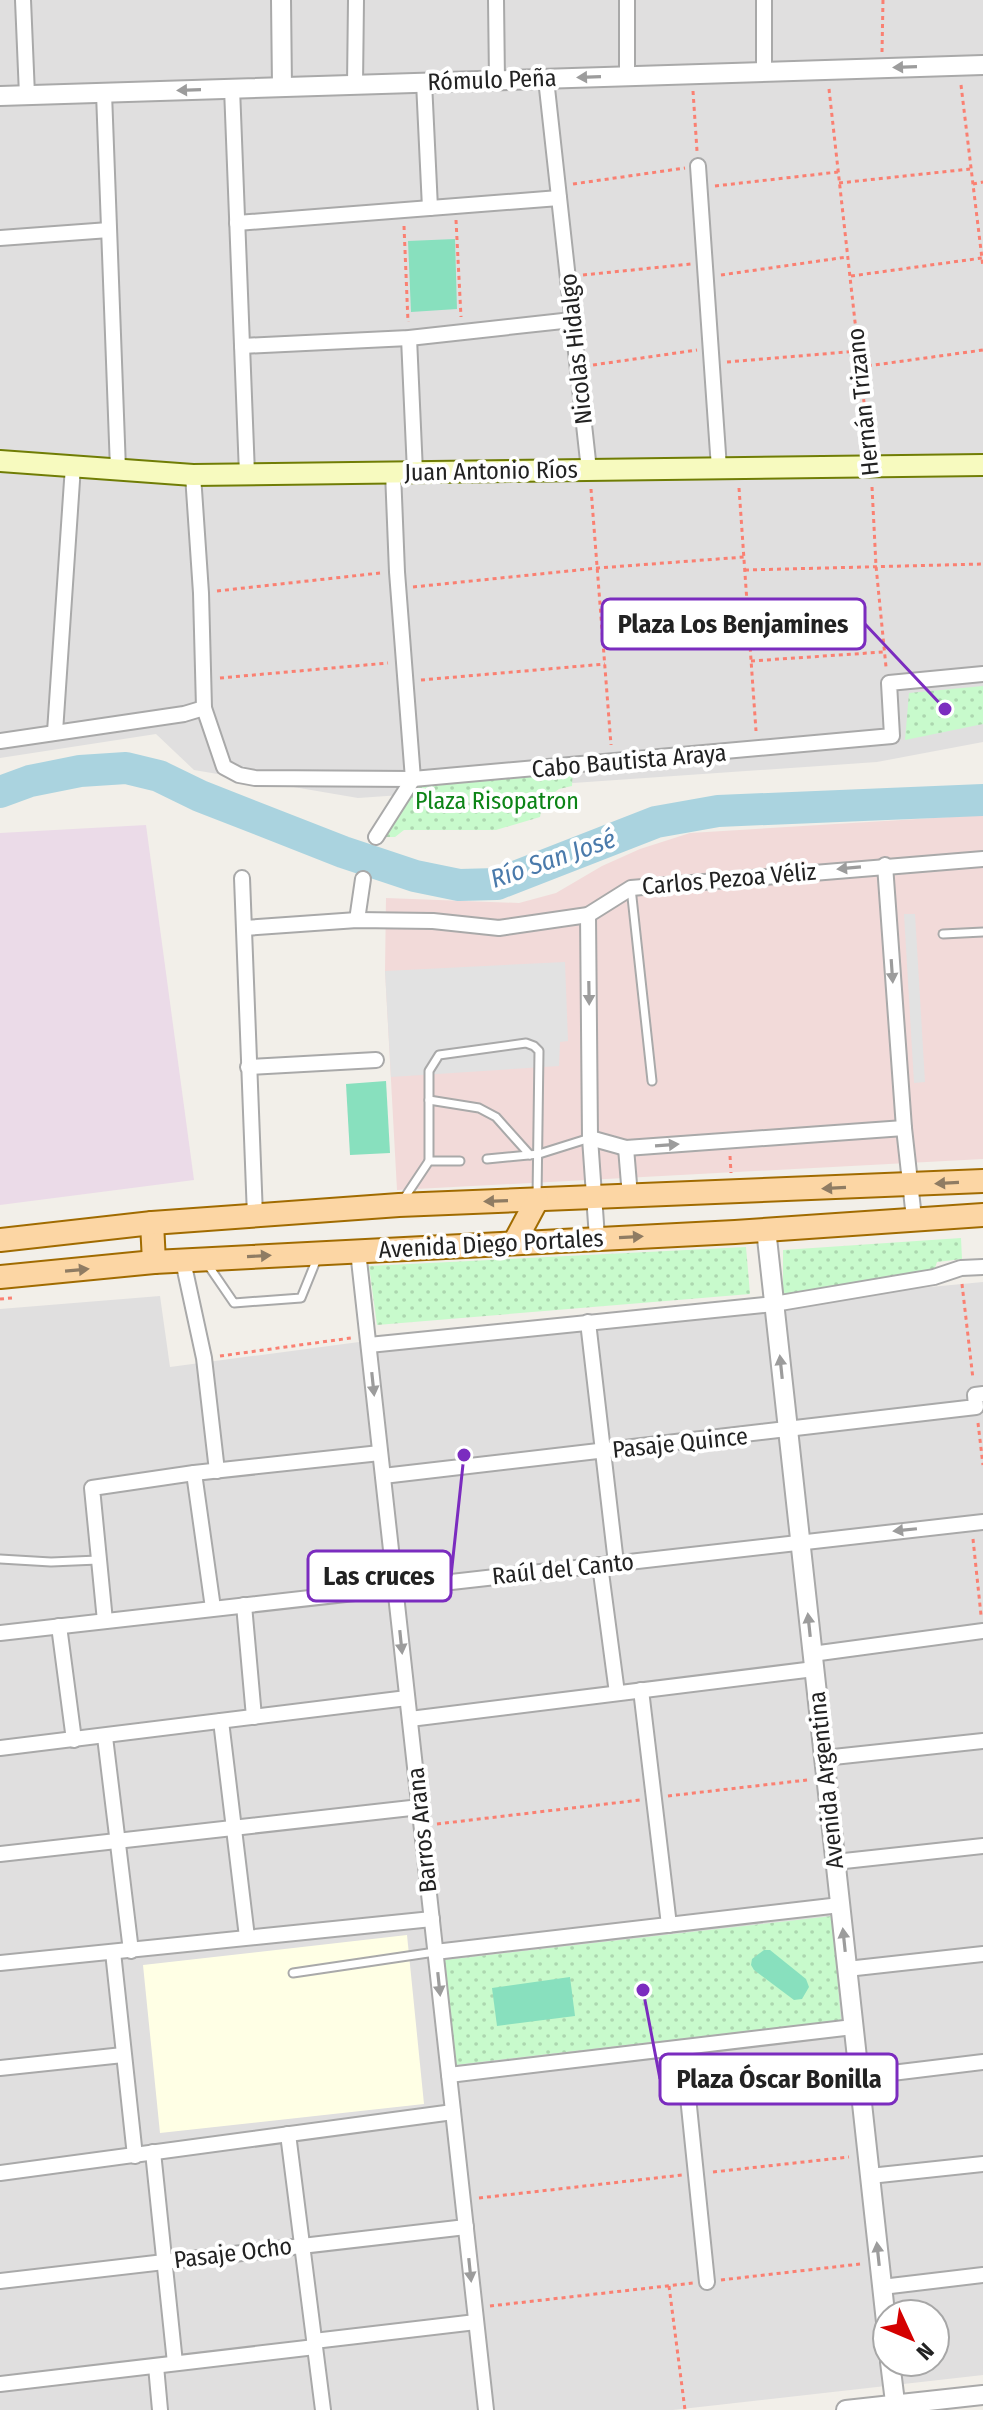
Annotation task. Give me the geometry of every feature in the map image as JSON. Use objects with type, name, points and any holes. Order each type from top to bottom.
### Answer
[{"type":"main road","name":"Juan Antonio Ríos","points":[[0,461],[193,475],[871,466],[982,469]]},
{"type":"main road","name":"Avenida Diego Portales","points":[[0,1240],[152,1223],[399,1205],[983,1181]]},
{"type":"main road","points":[[514,1243],[537,1200]]},
{"type":"main road","name":"Avenida Diego Portales","points":[[0,1277],[154,1262],[983,1215]]},
{"type":"main road","points":[[152,1223],[154,1262]]},
{"type":"street","points":[[23,0],[27,95]]},
{"type":"street","points":[[281,0],[282,87]]},
{"type":"street","points":[[355,85],[356,0]]},
{"type":"street","points":[[496,0],[497,80]]},
{"type":"street","points":[[627,0],[627,76]]},
{"type":"street","points":[[764,0],[764,72]]},
{"type":"street","name":"Rómulo Peña","points":[[0,96],[983,65]]},
{"type":"street","name":"Nicolas Hidalgo","points":[[546,79],[589,470]]},
{"type":"street","points":[[424,82],[430,208]]},
{"type":"street","points":[[232,88],[247,474]]},
{"type":"street","points":[[104,93],[118,469]]},
{"type":"street","points":[[698,166],[711,356],[729,468]]},
{"type":"street","points":[[237,223],[455,206],[558,192]]},
{"type":"street","points":[[0,238],[109,230]]},
{"type":"street","points":[[242,346],[409,338],[572,320]]},
{"type":"street","points":[[409,338],[415,472]]},
{"type":"street","points":[[55,732],[73,466]]},
{"type":"street","points":[[376,837],[413,779],[398,588],[393,472]]},
{"type":"street","points":[[0,741],[184,714],[204,708],[201,593],[193,475]]},
{"type":"street","points":[[889,683],[983,674]]},
{"type":"street","name":"Cabo Bautista Araya","points":[[204,708],[224,767],[239,775],[255,778],[413,779],[892,736],[889,683]]},
{"type":"street","name":"Carlos Pezoa Véliz","points":[[244,928],[357,920],[433,921],[499,928],[588,915],[631,888],[983,859]]},
{"type":"street","points":[[885,865],[904,1128],[914,1218]]},
{"type":"street","points":[[242,878],[255,1216]]},
{"type":"street","points":[[357,920],[363,879]]},
{"type":"street","points":[[588,915],[590,1138],[597,1238]]},
{"type":"street","points":[[248,1067],[376,1060]]},
{"type":"street","points":[[590,1138],[626,1148],[904,1128]]},
{"type":"street","points":[[626,1148],[630,1196]]},
{"type":"street","name":"Avenida Argentina","points":[[766,1229],[883,2298]]},
{"type":"street","name":"Barros Arana","points":[[358,1251],[486,2410]]},
{"type":"street","points":[[194,1260],[217,1471]]},
{"type":"street","points":[[368,1341],[774,1304],[934,1277],[961,1268],[983,1267]]},
{"type":"street","points":[[588,1322],[616,1563]]},
{"type":"street","name":"Pasaje Quince","points":[[383,1476],[788,1431],[978,1399]]},
{"type":"street","points":[[105,1621],[92,1488],[194,1473],[380,1453]]},
{"type":"street","points":[[194,1473],[213,1608]]},
{"type":"street","name":"Raúl del Canto","points":[[0,1633],[977,1522]]},
{"type":"street","points":[[600,1565],[617,1693]]},
{"type":"street","points":[[244,1605],[254,1717]]},
{"type":"street","points":[[59,1626],[74,1740]]},
{"type":"street","points":[[410,1719],[641,1690],[983,1631]]},
{"type":"street","points":[[641,1690],[669,1925]]},
{"type":"street","points":[[0,1748],[407,1698]]},
{"type":"street","points":[[221,1721],[247,1937]]},
{"type":"street","points":[[105,1737],[131,1951]]},
{"type":"street","points":[[824,1758],[983,1741]]},
{"type":"street","points":[[0,1854],[420,1807]]},
{"type":"street","points":[[835,1862],[983,1846]]},
{"type":"street","points":[[435,1952],[840,1905]]},
{"type":"street","points":[[0,1963],[432,1919]]},
{"type":"street","points":[[113,1952],[135,2156]]},
{"type":"street","points":[[847,1969],[983,1954]]},
{"type":"street","points":[[449,2075],[853,2027]]},
{"type":"street","points":[[683,2048],[707,2282]]},
{"type":"street","points":[[0,2068],[123,2055]]},
{"type":"street","points":[[859,2077],[983,2062]]},
{"type":"street","points":[[0,2173],[453,2112]]},
{"type":"street","points":[[288,2134],[323,2410]]},
{"type":"street","points":[[153,2152],[175,2363]]},
{"type":"street","points":[[870,2176],[983,2164]]},
{"type":"street","name":"Pasaje Ocho","points":[[0,2281],[466,2227]]},
{"type":"street","points":[[882,2287],[983,2275]]},
{"type":"street","points":[[0,2384],[314,2344],[475,2315]]},
{"type":"street","points":[[156,2366],[160,2410]]},
{"type":"street","points":[[892,2378],[895,2407]]},
{"type":"street","points":[[846,2410],[983,2395]]},
{"type":"lane","points":[[631,888],[652,1081]]},
{"type":"lane","points":[[943,934],[983,932]]},
{"type":"lane","points":[[399,1205],[413,1189],[429,1161],[429,1071],[439,1055],[526,1043],[539,1051],[534,1154],[537,1200]]},
{"type":"lane","points":[[429,1100],[479,1108],[496,1117],[534,1154]]},
{"type":"lane","points":[[487,1159],[534,1154],[590,1138]]},
{"type":"lane","points":[[429,1161],[460,1161]]},
{"type":"lane","points":[[194,1260],[234,1303],[301,1298],[320,1253]]},
{"type":"lane","points":[[0,1559],[51,1562],[98,1560]]},
{"type":"lane","points":[[293,1973],[435,1952]]},
{"type":"path","points":[[882,68],[883,0]]},
{"type":"path","points":[[959,65],[983,267]]},
{"type":"path","name":"Hernán Trizano","points":[[827,70],[871,466],[876,566],[889,683]]},
{"type":"path","points":[[558,192],[698,166],[691,74]]},
{"type":"path","points":[[839,183],[971,169]]},
{"type":"path","points":[[699,188],[838,172]]},
{"type":"path","points":[[973,184],[983,182]]},
{"type":"path","points":[[455,206],[462,333]]},
{"type":"path","points":[[403,210],[409,338]]},
{"type":"path","points":[[568,277],[705,270],[847,257]]},
{"type":"path","points":[[849,276],[982,258]]},
{"type":"path","points":[[859,367],[983,350]]},
{"type":"path","points":[[578,367],[711,356],[858,351]]},
{"type":"path","points":[[729,468],[744,557],[757,750]]},
{"type":"path","points":[[589,470],[613,762]]},
{"type":"path","points":[[398,588],[744,557]]},
{"type":"path","points":[[745,570],[983,564]]},
{"type":"path","points":[[201,593],[397,572]]},
{"type":"path","points":[[604,644],[749,634]]},
{"type":"path","points":[[751,661],[884,652]]},
{"type":"path","points":[[204,679],[404,662]]},
{"type":"path","points":[[405,681],[605,664]]},
{"type":"path","points":[[961,1268],[983,1465]]},
{"type":"path","points":[[204,1358],[368,1341]]},
{"type":"path","points":[[977,1522],[983,1631]]},
{"type":"path","points":[[422,1826],[826,1778]]},
{"type":"path","points":[[463,2200],[868,2155]]},
{"type":"path","points":[[475,2315],[669,2286],[879,2262]]},
{"type":"path","points":[[669,2286],[685,2410]]},
{"type":"shaded area","points":[[0,0],[983,0],[983,742],[877,762],[358,798],[194,770],[156,734],[0,758]]},
{"type":"shaded area","points":[[983,815],[983,1159],[397,1190],[385,971],[386,898],[519,903],[556,893],[602,866],[640,849],[690,833]]},
{"type":"shaded area","points":[[146,825],[194,1180],[0,1205],[0,833]]},
{"type":"shaded area","points":[[904,914],[915,914],[925,1082],[914,1083]]},
{"type":"shaded area","points":[[565,962],[568,1041],[560,1042],[559,1066],[391,1077],[385,971]]},
{"type":"shaded area","points":[[983,1282],[983,2375],[673,2410],[0,2410],[0,1309],[160,1296],[170,1367],[374,1340]]},
{"type":"shaded area","points":[[407,1935],[424,2104],[160,2133],[143,1965]]},
{"type":"green space","points":[[455,239],[457,309],[411,312],[408,241]]},
{"type":"green space","points":[[983,686],[983,724],[905,740],[909,693]]},
{"type":"green space","name":"Plaza Risopatron","points":[[573,766],[572,786],[559,789],[543,801],[540,817],[496,830],[404,830],[395,837],[376,837],[413,779]]},
{"type":"green space","points":[[386,1081],[390,1153],[350,1155],[346,1084]]},
{"type":"green space","points":[[961,1238],[962,1259],[937,1262],[934,1271],[918,1279],[783,1295],[783,1250]]},
{"type":"green space","points":[[746,1247],[750,1294],[377,1325],[369,1266]]},
{"type":"green space","points":[[832,1916],[841,2020],[455,2065],[445,1960]]},
{"type":"green space","points":[[764,1950],[770,1950],[806,1979],[809,1987],[802,1999],[794,2000],[754,1970],[752,1959]]},
{"type":"green space","points":[[570,1977],[575,2016],[497,2026],[492,1988]]},
{"type":"waterway","name":"Río San José","points":[[0,792],[30,781],[80,771],[126,768],[159,776],[200,796],[343,852],[415,876],[459,885],[497,884],[656,822],[718,811],[983,800]]},
{"type":"place","name":"Plaza Los Benjamines","points":[[945,709]]},
{"type":"place","name":"Las cruces","points":[[464,1455]]},
{"type":"place","name":"Plaza Óscar Bonilla","points":[[643,1990]]}]
